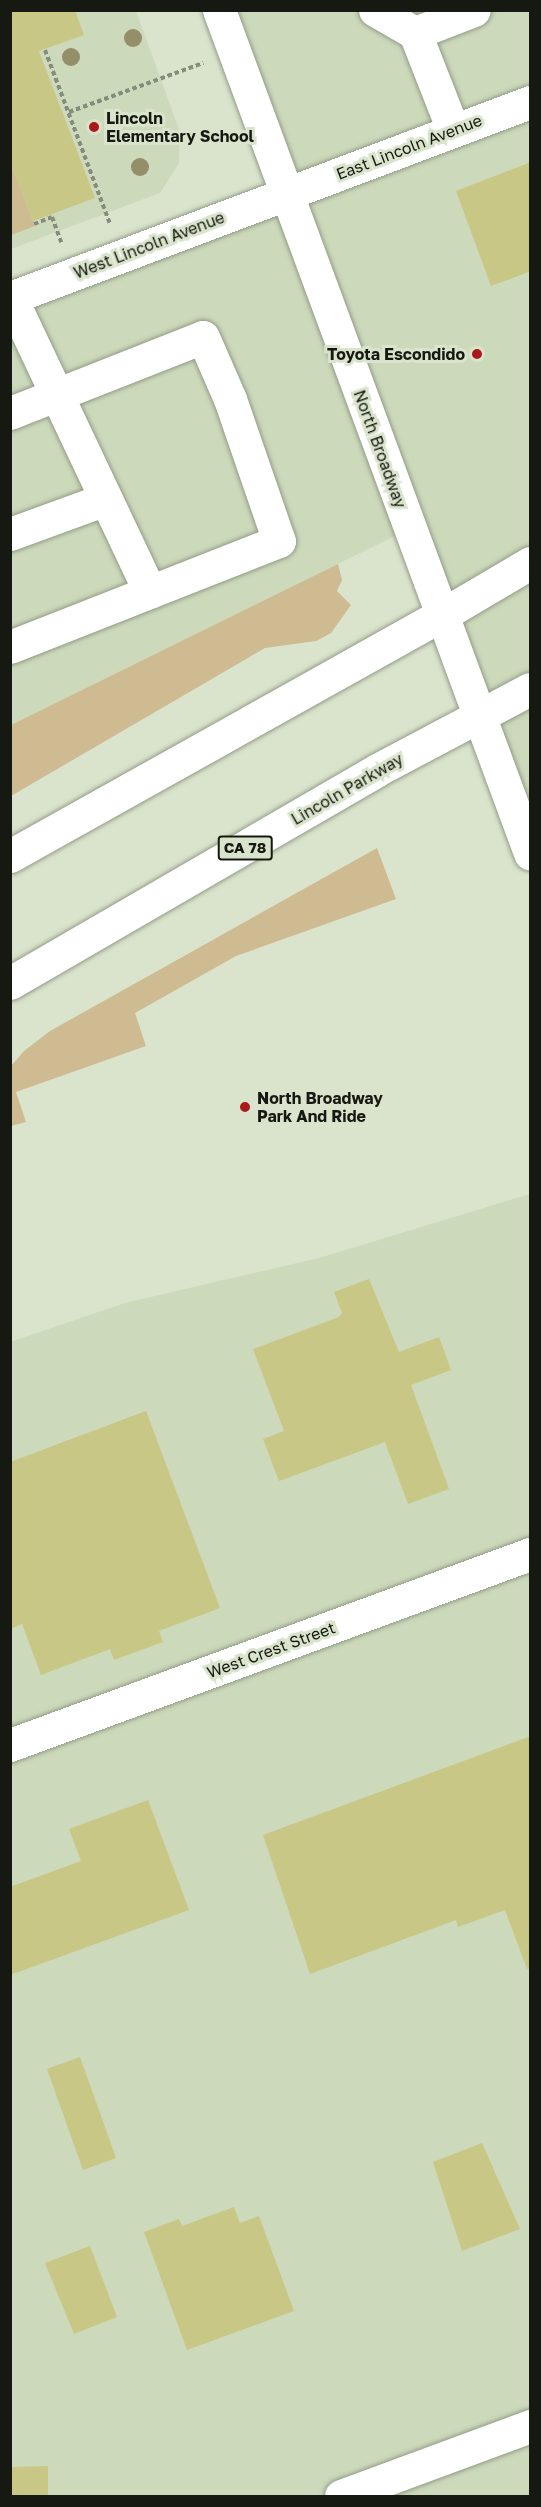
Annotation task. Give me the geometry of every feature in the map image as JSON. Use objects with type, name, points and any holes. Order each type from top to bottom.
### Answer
[{"type":"main road","name":"North Broadway","points":[[219,10],[531,853]]},
{"type":"main road","points":[[375,10],[415,33],[453,130]]},
{"type":"main road","points":[[415,33],[474,10]]},
{"type":"main road","name":"East Lincoln Avenue","points":[[288,193],[531,102]]},
{"type":"main road","name":"West Lincoln Avenue","points":[[11,298],[288,193]]},
{"type":"main road","points":[[11,298],[150,592]]},
{"type":"main road","points":[[10,413],[203,337],[279,541],[10,647]]},
{"type":"main road","points":[[10,534],[106,499]]},
{"type":"main road","points":[[10,856],[531,563]]},
{"type":"main road","name":"Lincoln Parkway","points":[[10,982],[377,770],[531,689]]},
{"type":"main road","name":"West Crest Street","points":[[10,1745],[531,1554]]},
{"type":"main road","points":[[341,2496],[531,2426]]},
{"type":"path","points":[[45,50],[122,256]]},
{"type":"path","points":[[69,112],[235,51]]},
{"type":"shaded area","name":"Lincoln Elementary School","points":[[11,11],[136,11],[180,132],[179,163],[160,193],[11,249]]},
{"type":"shaded area","points":[[219,11],[530,11],[530,853],[409,529],[11,725],[11,298],[288,193]]},
{"type":"shaded area","points":[[10,162],[35,226],[11,235],[10,235]]},
{"type":"shaded area","points":[[338,564],[342,580],[337,591],[351,605],[331,633],[316,641],[265,648],[11,796],[11,725]]},
{"type":"shaded area","points":[[377,848],[396,899],[236,956],[135,1013],[146,1046],[16,1092],[26,1122],[11,1126],[11,1066],[24,1051],[50,1031]]},
{"type":"shaded area","points":[[530,1194],[530,2496],[11,2496],[10,1342],[125,1303],[319,1258]]},
{"type":"building","points":[[10,10],[75,10],[84,35],[39,51],[95,198],[33,221],[10,162]]},
{"type":"building","points":[[531,162],[531,271],[491,286],[456,191]]},
{"type":"building","points":[[369,1279],[399,1352],[439,1337],[451,1370],[411,1385],[449,1489],[408,1504],[385,1442],[279,1481],[263,1439],[284,1431],[253,1349],[339,1317],[342,1313],[334,1292]]},
{"type":"building","points":[[146,1411],[220,1608],[159,1631],[163,1642],[114,1660],[110,1649],[41,1675],[22,1624],[10,1629],[10,1462]]},
{"type":"building","points":[[531,1736],[531,1968],[527,1969],[505,1910],[458,1927],[456,1920],[310,1974],[263,1835]]},
{"type":"building","points":[[148,1800],[189,1910],[10,1975],[10,1887],[81,1861],[69,1829]]},
{"type":"building","points":[[80,2057],[116,2158],[83,2170],[47,2069]]},
{"type":"building","points":[[482,2143],[520,2229],[462,2251],[433,2162]]},
{"type":"building","points":[[234,2207],[240,2223],[259,2216],[294,2311],[187,2350],[144,2232],[179,2219],[182,2226]]},
{"type":"building","points":[[90,2246],[117,2317],[74,2334],[45,2263]]},
{"type":"building","points":[[48,2466],[48,2496],[10,2496],[10,2467]]},
{"type":"place","name":"Lincoln Elementary School","points":[[94,127]]},
{"type":"place","name":"Toyota Escondido","points":[[477,354]]},
{"type":"place","name":"North Broadway Park And Ride","points":[[245,1107]]}]
